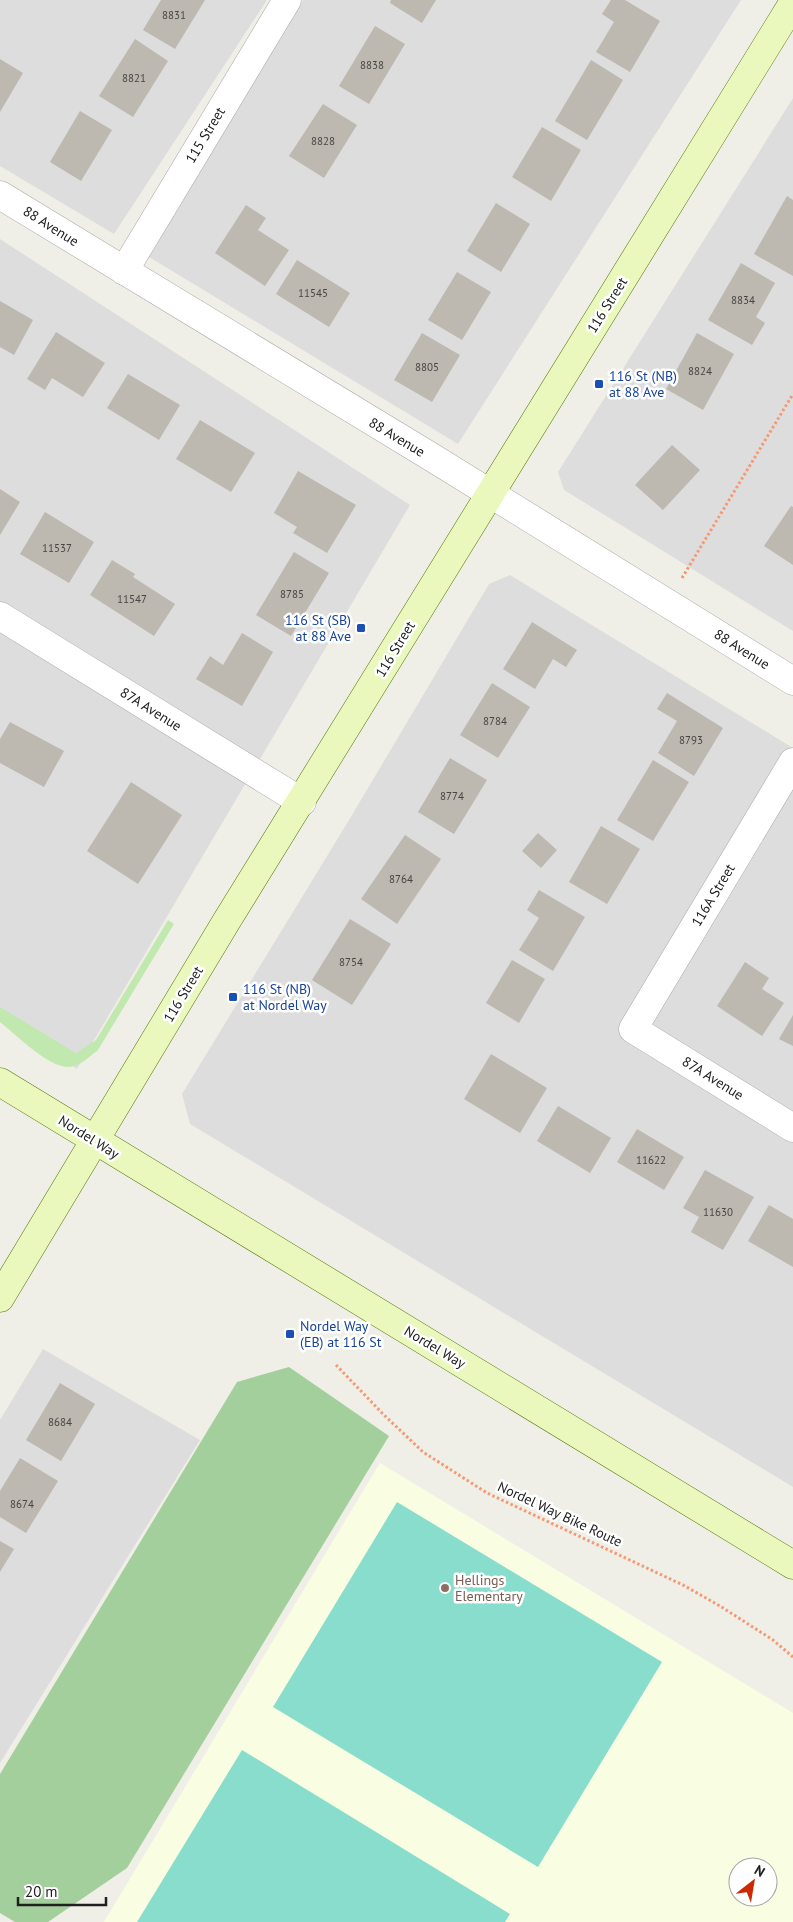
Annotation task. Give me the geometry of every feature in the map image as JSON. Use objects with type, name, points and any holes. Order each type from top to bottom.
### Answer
[{"type":"street","name":"115 Street","points":[[124,271],[287,0]]},
{"type":"street","name":"116 Street","points":[[0,1298],[226,922],[302,802],[793,3]]},
{"type":"street","name":"88 Avenue","points":[[0,194],[793,681]]},
{"type":"street","name":"87A Avenue","points":[[0,616],[302,802]]},
{"type":"street","name":"116A Street","points":[[633,1029],[793,762]]},
{"type":"street","name":"87A Avenue","points":[[633,1029],[793,1128]]},
{"type":"street","name":"Nordel Way","points":[[0,1082],[793,1565]]},
{"type":"path","points":[[681,580],[793,394]]},
{"type":"path","name":"Nordel Way Bike Route","points":[[336,1365],[384,1415],[424,1452],[487,1493],[683,1585],[766,1636],[793,1657]]},
{"type":"shaded area","points":[[0,0],[267,0],[114,234],[0,166]]},
{"type":"shaded area","points":[[303,0],[741,0],[458,444],[149,257]]},
{"type":"shaded area","points":[[793,98],[793,631],[564,490],[558,472]]},
{"type":"shaded area","points":[[0,239],[410,505],[77,1069],[0,1021]]},
{"type":"shaded area","points":[[510,575],[793,748],[793,1487],[190,1124],[182,1094],[349,820],[489,584]]},
{"type":"shaded area","points":[[43,1349],[200,1440],[0,1763],[0,1420]]},
{"type":"shaded area","name":"Hellings Elementary","points":[[380,1463],[793,1713],[793,1922],[104,1922]]},
{"type":"shaded area","points":[[397,1502],[662,1662],[538,1867],[273,1707]]},
{"type":"shaded area","points":[[242,1750],[510,1914],[505,1922],[137,1922]]},
{"type":"green space","points":[[168,920],[174,924],[98,1050],[80,1063],[68,1067],[51,1062],[0,1022],[0,1007],[76,1053],[96,1040]]},
{"type":"green space","points":[[289,1367],[389,1436],[127,1868],[48,1922],[15,1922],[0,1913],[0,1774],[237,1382]]},
{"type":"building","points":[[161,0],[205,0],[175,49],[143,30]]},
{"type":"building","points":[[391,0],[436,0],[422,23],[390,3]]},
{"type":"building","points":[[611,0],[625,0],[660,21],[630,72],[596,52],[614,22],[602,14]]},
{"type":"building","points":[[375,26],[405,44],[369,104],[339,86]]},
{"type":"building","points":[[135,39],[168,61],[133,117],[99,96]]},
{"type":"building","points":[[0,59],[23,73],[0,112]]},
{"type":"building","points":[[591,60],[623,80],[587,140],[555,121]]},
{"type":"building","points":[[323,104],[357,125],[324,178],[289,156]]},
{"type":"building","points":[[80,111],[112,130],[81,181],[50,162]]},
{"type":"building","points":[[542,127],[581,150],[551,201],[512,177]]},
{"type":"building","points":[[787,196],[793,200],[793,276],[754,254]]},
{"type":"building","points":[[496,203],[530,224],[501,272],[467,251]]},
{"type":"building","points":[[246,205],[266,218],[258,230],[289,250],[265,286],[215,253]]},
{"type":"building","points":[[297,260],[350,293],[329,327],[276,294]]},
{"type":"building","points":[[741,263],[775,283],[756,317],[765,323],[752,345],[708,320]]},
{"type":"building","points":[[457,272],[491,292],[462,340],[428,320]]},
{"type":"building","points":[[0,301],[33,320],[14,355],[0,347]]},
{"type":"building","points":[[56,332],[105,363],[83,397],[52,378],[45,390],[27,379]]},
{"type":"building","points":[[422,333],[460,355],[432,402],[394,380]]},
{"type":"building","points":[[697,333],[734,354],[703,410],[666,389]]},
{"type":"building","points":[[128,374],[180,405],[159,440],[107,408]]},
{"type":"building","points":[[200,420],[255,453],[231,492],[176,459]]},
{"type":"building","points":[[672,445],[700,470],[663,510],[635,485]]},
{"type":"building","points":[[298,471],[356,505],[327,553],[293,533],[297,527],[274,513]]},
{"type":"building","points":[[0,489],[20,502],[0,535]]},
{"type":"building","points":[[791,506],[793,507],[793,565],[764,546]]},
{"type":"building","points":[[45,512],[94,542],[69,583],[20,554]]},
{"type":"building","points":[[294,552],[329,573],[291,636],[256,615]]},
{"type":"building","points":[[112,560],[135,574],[133,577],[175,604],[154,636],[90,595]]},
{"type":"building","points":[[532,622],[577,650],[566,667],[553,659],[535,689],[503,669]]},
{"type":"building","points":[[242,633],[273,652],[242,706],[196,679],[210,656],[223,665]]},
{"type":"building","points":[[492,683],[530,707],[498,758],[460,735]]},
{"type":"building","points":[[667,693],[723,728],[694,776],[658,753],[677,721],[657,709]]},
{"type":"building","points":[[10,722],[64,751],[44,787],[0,763],[0,739]]},
{"type":"building","points":[[450,758],[487,780],[454,834],[418,812]]},
{"type":"building","points":[[653,760],[689,782],[653,841],[617,820]]},
{"type":"building","points":[[131,782],[182,815],[138,884],[87,851]]},
{"type":"building","points":[[601,826],[640,849],[607,904],[569,882]]},
{"type":"building","points":[[538,833],[557,850],[541,868],[522,851]]},
{"type":"building","points":[[405,835],[441,859],[397,924],[361,899]]},
{"type":"building","points":[[539,890],[585,917],[553,971],[519,950],[539,918],[527,910]]},
{"type":"building","points":[[350,919],[391,944],[352,1005],[312,980]]},
{"type":"building","points":[[512,960],[545,979],[519,1023],[486,1003]]},
{"type":"building","points":[[745,962],[769,978],[762,989],[784,1003],[762,1036],[717,1006]]},
{"type":"building","points":[[793,1015],[793,1046],[779,1039]]},
{"type":"building","points":[[491,1054],[547,1088],[520,1133],[464,1099]]},
{"type":"building","points":[[558,1106],[611,1138],[590,1173],[537,1141]]},
{"type":"building","points":[[637,1129],[684,1157],[664,1190],[617,1162]]},
{"type":"building","points":[[705,1170],[754,1197],[723,1250],[691,1232],[699,1217],[683,1208]]},
{"type":"building","points":[[769,1205],[793,1219],[793,1267],[748,1241]]},
{"type":"building","points":[[60,1383],[95,1404],[61,1461],[26,1440]]},
{"type":"building","points":[[20,1458],[58,1481],[26,1533],[0,1517],[0,1491]]},
{"type":"building","points":[[0,1541],[14,1549],[0,1572]]},
{"type":"place","name":"116 St (NB) at 88 Ave","points":[[599,384]]},
{"type":"place","name":"116 St (SB) at 88 Ave","points":[[361,628]]},
{"type":"place","name":"116 St (NB) at Nordel Way","points":[[233,997]]},
{"type":"place","name":"Nordel Way (EB) at 116 St","points":[[290,1334]]},
{"type":"place","name":"Hellings Elementary","points":[[445,1588]]}]
